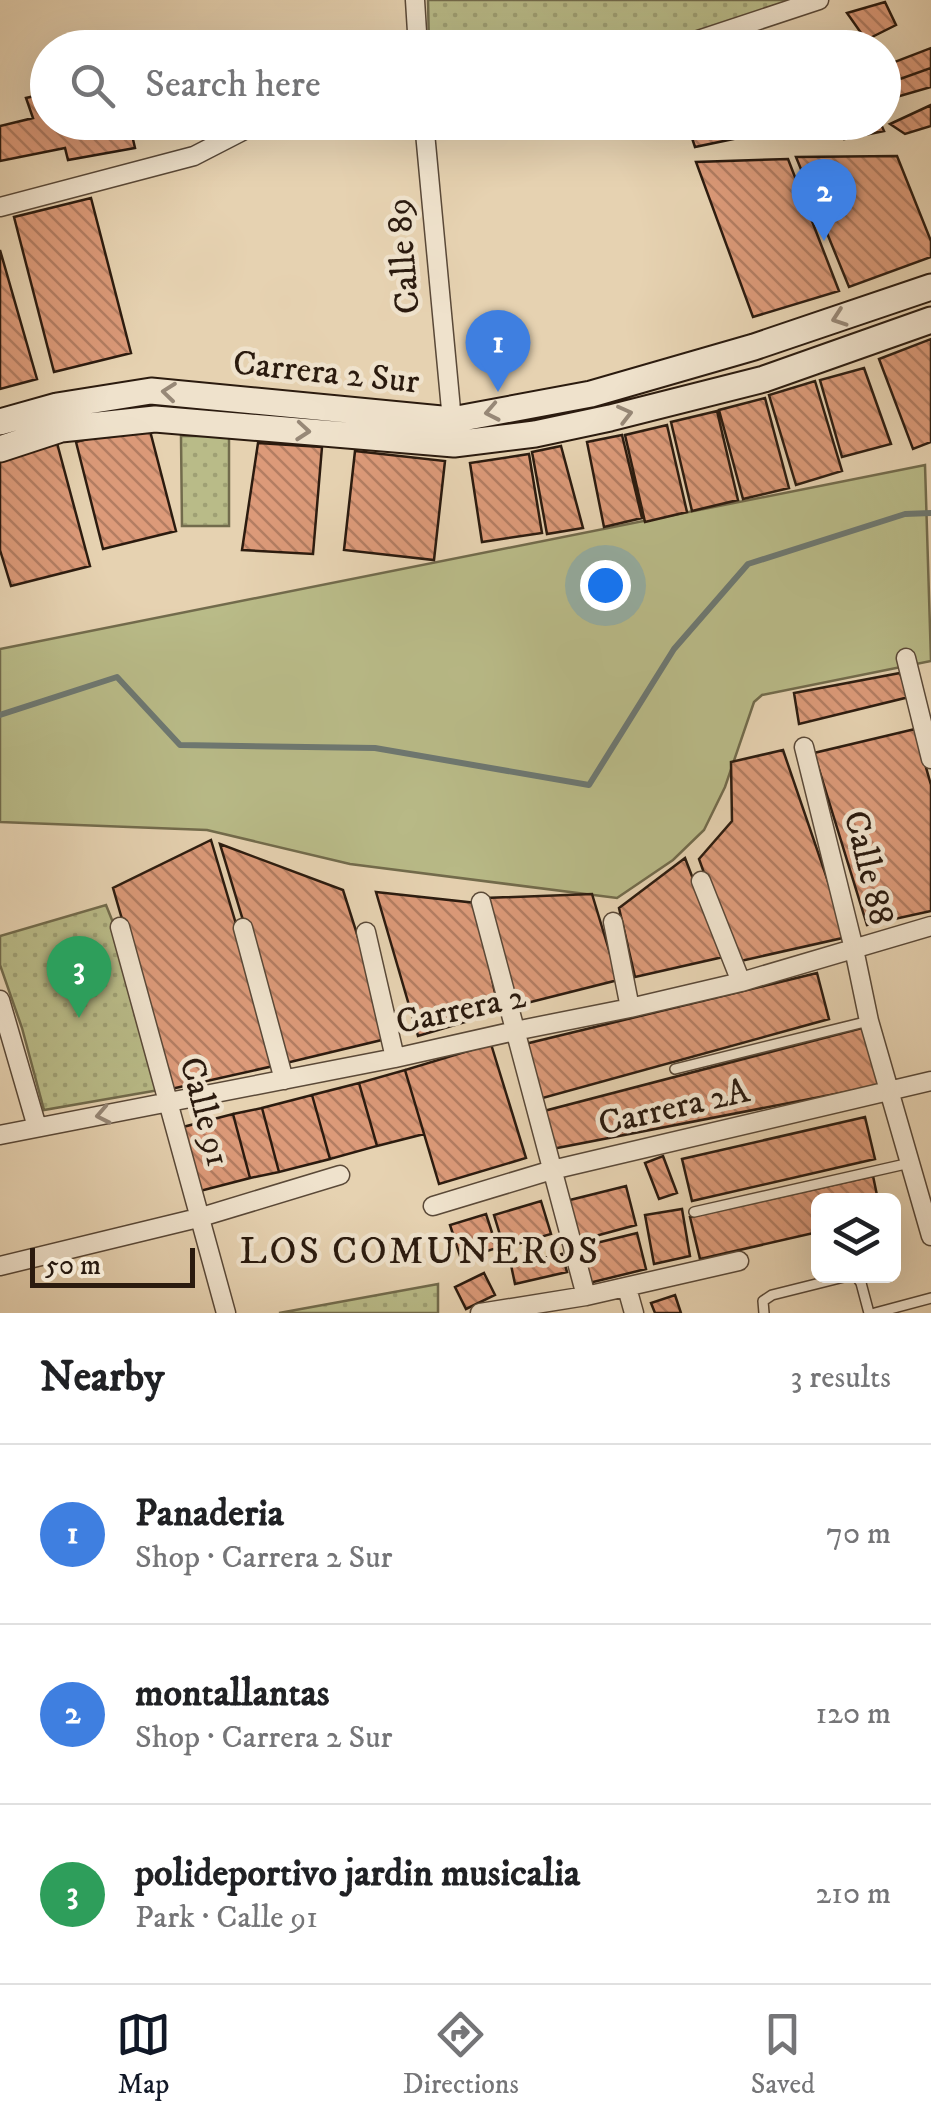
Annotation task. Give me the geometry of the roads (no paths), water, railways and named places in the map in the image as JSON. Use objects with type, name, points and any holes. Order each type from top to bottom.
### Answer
[{"type":"street","points":[[415,0],[417,30]]},
{"type":"street","points":[[728,30],[818,0]]},
{"type":"street","points":[[0,207],[194,156],[225,140]]},
{"type":"street","name":"Calle 89","points":[[425,140],[453,432]]},
{"type":"street","name":"Carrera 2 Sur","points":[[0,422],[57,406],[152,391],[453,432],[754,347],[931,287]]},
{"type":"street","name":"Carrera 2 Sur","points":[[0,448],[61,430],[155,419],[453,432],[548,431],[764,378],[931,320]]},
{"type":"street","points":[[710,360],[719,390]]},
{"type":"street","points":[[906,658],[931,759]]},
{"type":"street","name":"Calle 88","points":[[804,747],[869,1021],[910,1163],[926,1202],[931,1236]]},
{"type":"street","points":[[702,880],[741,982]]},
{"type":"street","points":[[481,902],[586,1296]]},
{"type":"street","points":[[613,922],[630,1008]]},
{"type":"street","name":"Carrera 2","points":[[0,1135],[630,1008],[741,982],[931,926]]},
{"type":"street","name":"Calle 91","points":[[120,927],[226,1313]]},
{"type":"street","points":[[243,928],[284,1080]]},
{"type":"street","points":[[366,932],[395,1058]]},
{"type":"street","points":[[0,1000],[36,1127]]},
{"type":"street","name":"Carrera 2A","points":[[433,1206],[552,1170],[931,1080]]},
{"type":"street","points":[[0,1266],[198,1218],[340,1175]]},
{"type":"street","points":[[480,1313],[627,1288],[739,1261]]},
{"type":"street","points":[[627,1288],[634,1313]]},
{"type":"lane","points":[[675,1069],[869,1021]]},
{"type":"lane","points":[[694,1212],[910,1163]]},
{"type":"lane","points":[[764,1313],[763,1301],[772,1295],[820,1283]]},
{"type":"lane","points":[[860,1283],[872,1313],[931,1298]]},
{"type":"waterway","points":[[0,715],[117,677],[180,745],[375,748],[589,785],[674,649],[748,564],[905,514],[931,513]]},
{"type":"place","name":"montallantas","points":[[824,241]]},
{"type":"place","name":"Panaderia","points":[[498,392]]},
{"type":"place","name":"polideportivo jardin musicalia","points":[[79,1018]]},
{"type":"district","name":"LOS COMUNEROS","points":[[420,1252]]}]
